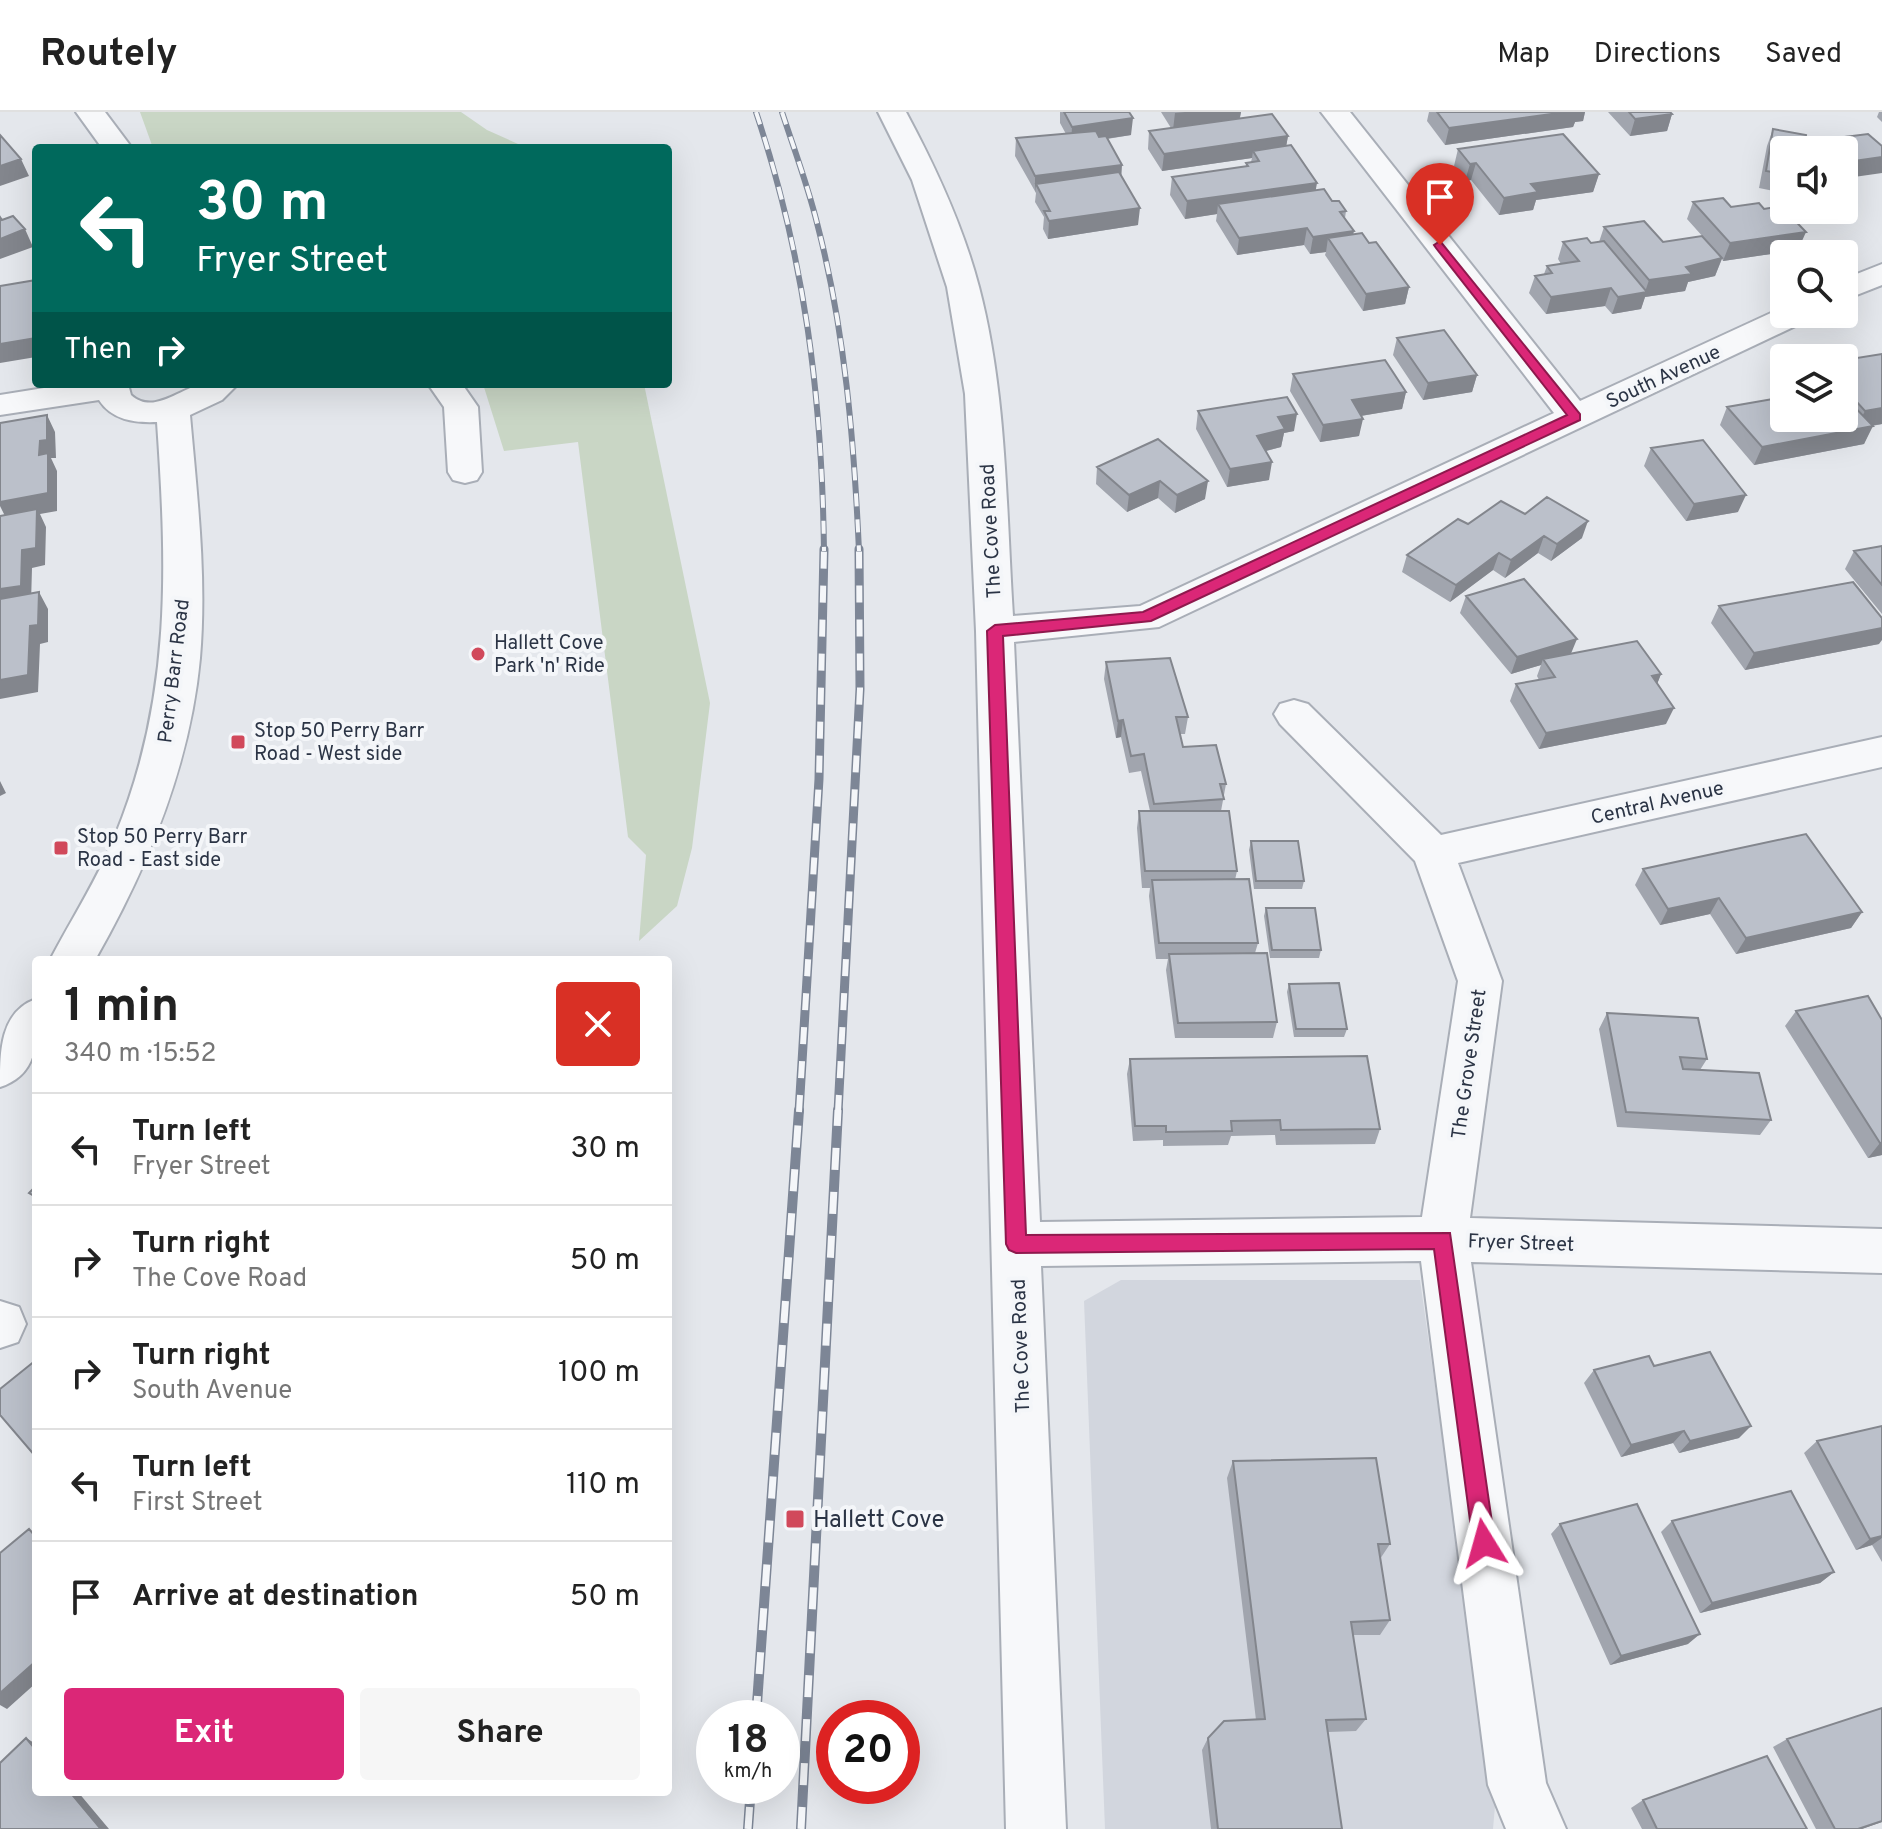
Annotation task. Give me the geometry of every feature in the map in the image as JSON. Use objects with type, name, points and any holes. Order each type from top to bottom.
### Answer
[{"type":"street","points":[[90,112],[114,144]]},
{"type":"street","name":"The Cove Road","points":[[892,112],[927,180],[963,287],[982,394],[995,631],[1036,1829]]},
{"type":"street","points":[[1335,112],[1575,417]]},
{"type":"street","points":[[1858,284],[1882,273]]},
{"type":"street","name":"South Avenue","points":[[995,631],[1146,618],[1770,326]]},
{"type":"street","points":[[0,405],[99,388]]},
{"type":"street","points":[[112,388],[123,406],[154,412],[173,410],[203,400],[216,388]]},
{"type":"street","points":[[448,388],[461,407],[465,472]]},
{"type":"street","name":"Perry Barr Road","points":[[74,956],[127,856],[149,801],[168,732],[183,614],[182,539],[173,410]]},
{"type":"street","name":"The Grove Street","points":[[1294,714],[1433,853],[1480,981],[1443,1239],[1517,1785],[1536,1829]]},
{"type":"street","name":"Central Avenue","points":[[1433,853],[1882,752]]},
{"type":"street","points":[[0,1068],[32,1023]]},
{"type":"street","name":"Fryer Street","points":[[1016,1244],[1443,1239],[1882,1251]]},
{"type":"shaded area","points":[[1121,1280],[1420,1280],[1495,1806],[1493,1829],[1105,1829],[1084,1301]]},
{"type":"green space","points":[[140,112],[461,112],[487,130],[518,144],[152,144]]},
{"type":"green space","points":[[484,388],[645,388],[710,703],[692,848],[677,906],[639,941],[646,855],[628,837],[578,442],[504,451]]},
{"type":"building","points":[[1064,112],[1129,112],[1133,118],[1072,127]]},
{"type":"building","points":[[1437,112],[1566,112],[1449,128]]},
{"type":"building","points":[[1629,112],[1670,112],[1672,114],[1635,119]]},
{"type":"building","points":[[1272,114],[1288,136],[1164,154],[1149,131]]},
{"type":"building","points":[[1773,129],[1806,135],[1806,136],[1772,136]]},
{"type":"building","points":[[1096,131],[1099,137],[1106,136],[1122,165],[1035,176],[1016,138]]},
{"type":"building","points":[[1563,134],[1599,174],[1531,184],[1538,192],[1504,198],[1476,163],[1470,164],[1458,149]]},
{"type":"building","points":[[1868,134],[1882,146],[1882,157],[1858,160],[1858,136],[1852,136]]},
{"type":"building","points":[[0,135],[21,159],[0,166]]},
{"type":"building","points":[[1291,145],[1317,183],[1187,201],[1172,177],[1248,166],[1246,163],[1259,161],[1253,151]]},
{"type":"building","points":[[1770,147],[1770,172],[1766,171]]},
{"type":"building","points":[[1119,172],[1140,208],[1049,221],[1044,211],[1050,211],[1036,184]]},
{"type":"building","points":[[1324,189],[1332,201],[1339,201],[1346,211],[1340,212],[1354,231],[1313,237],[1307,228],[1239,238],[1218,204]]},
{"type":"building","points":[[1723,198],[1731,207],[1759,203],[1764,209],[1770,208],[1770,224],[1798,224],[1806,232],[1730,243],[1693,202]]},
{"type":"building","points":[[13,216],[25,229],[0,239],[0,217],[2,220]]},
{"type":"building","points":[[1644,221],[1663,242],[1702,236],[1722,258],[1686,267],[1692,274],[1649,280],[1604,227]]},
{"type":"building","points":[[1362,233],[1369,243],[1376,242],[1409,287],[1366,294],[1328,238]]},
{"type":"building","points":[[1587,238],[1591,243],[1604,241],[1647,292],[1618,297],[1611,288],[1551,297],[1535,276],[1552,273],[1547,266],[1579,261],[1563,242]]},
{"type":"building","points":[[32,281],[32,339],[0,344],[0,286]]},
{"type":"building","points":[[1444,330],[1477,375],[1428,383],[1397,338]]},
{"type":"building","points":[[1882,354],[1882,408],[1865,411],[1858,403],[1858,358]]},
{"type":"building","points":[[1385,360],[1406,392],[1352,400],[1363,419],[1323,425],[1293,374]]},
{"type":"building","points":[[1287,397],[1297,414],[1278,417],[1285,429],[1257,436],[1272,462],[1230,469],[1198,411]]},
{"type":"building","points":[[1770,399],[1770,432],[1841,432],[1762,447],[1727,407]]},
{"type":"building","points":[[1858,410],[1873,426],[1858,429]]},
{"type":"building","points":[[47,415],[47,440],[40,441],[39,455],[48,453],[48,493],[0,502],[0,423]]},
{"type":"building","points":[[1158,439],[1208,481],[1177,495],[1160,481],[1129,495],[1097,467]]},
{"type":"building","points":[[1703,440],[1746,495],[1694,504],[1651,448]]},
{"type":"building","points":[[1547,497],[1588,521],[1557,544],[1544,536],[1511,560],[1499,553],[1456,585],[1407,555],[1458,519],[1468,524],[1501,501],[1525,514]]},
{"type":"building","points":[[37,509],[36,548],[22,550],[21,586],[0,589],[0,516]]},
{"type":"building","points":[[1882,546],[1882,585],[1854,551]]},
{"type":"building","points":[[1524,579],[1577,639],[1517,657],[1466,596]]},
{"type":"building","points":[[1853,582],[1882,618],[1882,628],[1754,653],[1719,606]]},
{"type":"building","points":[[39,592],[38,625],[30,626],[28,675],[0,680],[0,599]]},
{"type":"building","points":[[1637,641],[1661,674],[1652,676],[1674,708],[1546,733],[1516,684],[1555,677],[1543,659]]},
{"type":"building","points":[[1170,658],[1188,717],[1176,717],[1183,747],[1216,745],[1226,784],[1220,784],[1224,799],[1154,804],[1144,754],[1131,756],[1123,720],[1118,721],[1106,662]]},
{"type":"building","points":[[1139,811],[1229,811],[1237,871],[1145,871]]},
{"type":"building","points":[[1806,834],[1862,912],[1746,938],[1719,898],[1668,909],[1643,869]]},
{"type":"building","points":[[1251,841],[1298,841],[1304,881],[1256,881]]},
{"type":"building","points":[[1249,879],[1258,943],[1159,943],[1152,880]]},
{"type":"building","points":[[1266,908],[1315,908],[1321,950],[1272,950]]},
{"type":"building","points":[[1267,953],[1277,1022],[1178,1023],[1169,954]]},
{"type":"building","points":[[1339,983],[1347,1029],[1296,1029],[1289,984]]},
{"type":"building","points":[[1868,996],[1882,1020],[1882,1143],[1796,1011]]},
{"type":"building","points":[[1607,1013],[1698,1018],[1707,1059],[1680,1057],[1683,1069],[1759,1073],[1771,1120],[1626,1112]]},
{"type":"building","points":[[1367,1056],[1380,1129],[1281,1130],[1280,1120],[1231,1121],[1232,1131],[1166,1132],[1166,1126],[1135,1126],[1130,1059]]},
{"type":"building","points":[[1710,1352],[1751,1426],[1690,1441],[1684,1431],[1631,1445],[1594,1370],[1649,1356],[1654,1366]]},
{"type":"building","points":[[32,1363],[32,1452],[0,1415],[0,1389]]},
{"type":"building","points":[[1882,1426],[1882,1536],[1870,1539],[1817,1441]]},
{"type":"building","points":[[1376,1458],[1390,1544],[1378,1544],[1390,1620],[1351,1622],[1366,1719],[1326,1720],[1342,1829],[1218,1829],[1208,1738],[1224,1721],[1265,1719],[1233,1461]]},
{"type":"building","points":[[1791,1491],[1834,1572],[1712,1603],[1672,1521]]},
{"type":"building","points":[[1637,1504],[1700,1634],[1621,1656],[1560,1524]]},
{"type":"building","points":[[29,1529],[32,1532],[32,1665],[0,1693],[0,1553]]},
{"type":"building","points":[[1882,1708],[1882,1821],[1858,1829],[1835,1829],[1787,1739]]},
{"type":"building","points":[[26,1738],[32,1745],[32,1796],[73,1796],[100,1828],[0,1829],[0,1763]]},
{"type":"building","points":[[1767,1756],[1807,1829],[1657,1829],[1643,1800]]},
{"type":"railway","points":[[756,112],[787,221],[808,328],[819,438],[824,550]]},
{"type":"railway","points":[[782,112],[813,209],[835,304],[851,427],[859,551]]},
{"type":"railway","points":[[838,1112],[860,689],[859,549]]},
{"type":"railway","points":[[799,1112],[819,779],[824,550]]},
{"type":"railway","points":[[757,1700],[799,1110]]},
{"type":"railway","points":[[801,1829],[838,1110]]},
{"type":"railway","points":[[748,1829],[750,1804]]},
{"type":"place","name":"Hallett Cove Park 'n' Ride","points":[[478,654]]},
{"type":"place","name":"Stop 50 Perry Barr Road - West side","points":[[238,742]]},
{"type":"place","name":"Stop 50 Perry Barr Road - East side","points":[[61,848]]},
{"type":"place","name":"Hallett Cove","points":[[795,1519]]},
{"type":"route","points":[[1440,245],[1575,417],[1146,618],[995,631],[1016,1244],[1443,1239],[1484,1543]]}]
